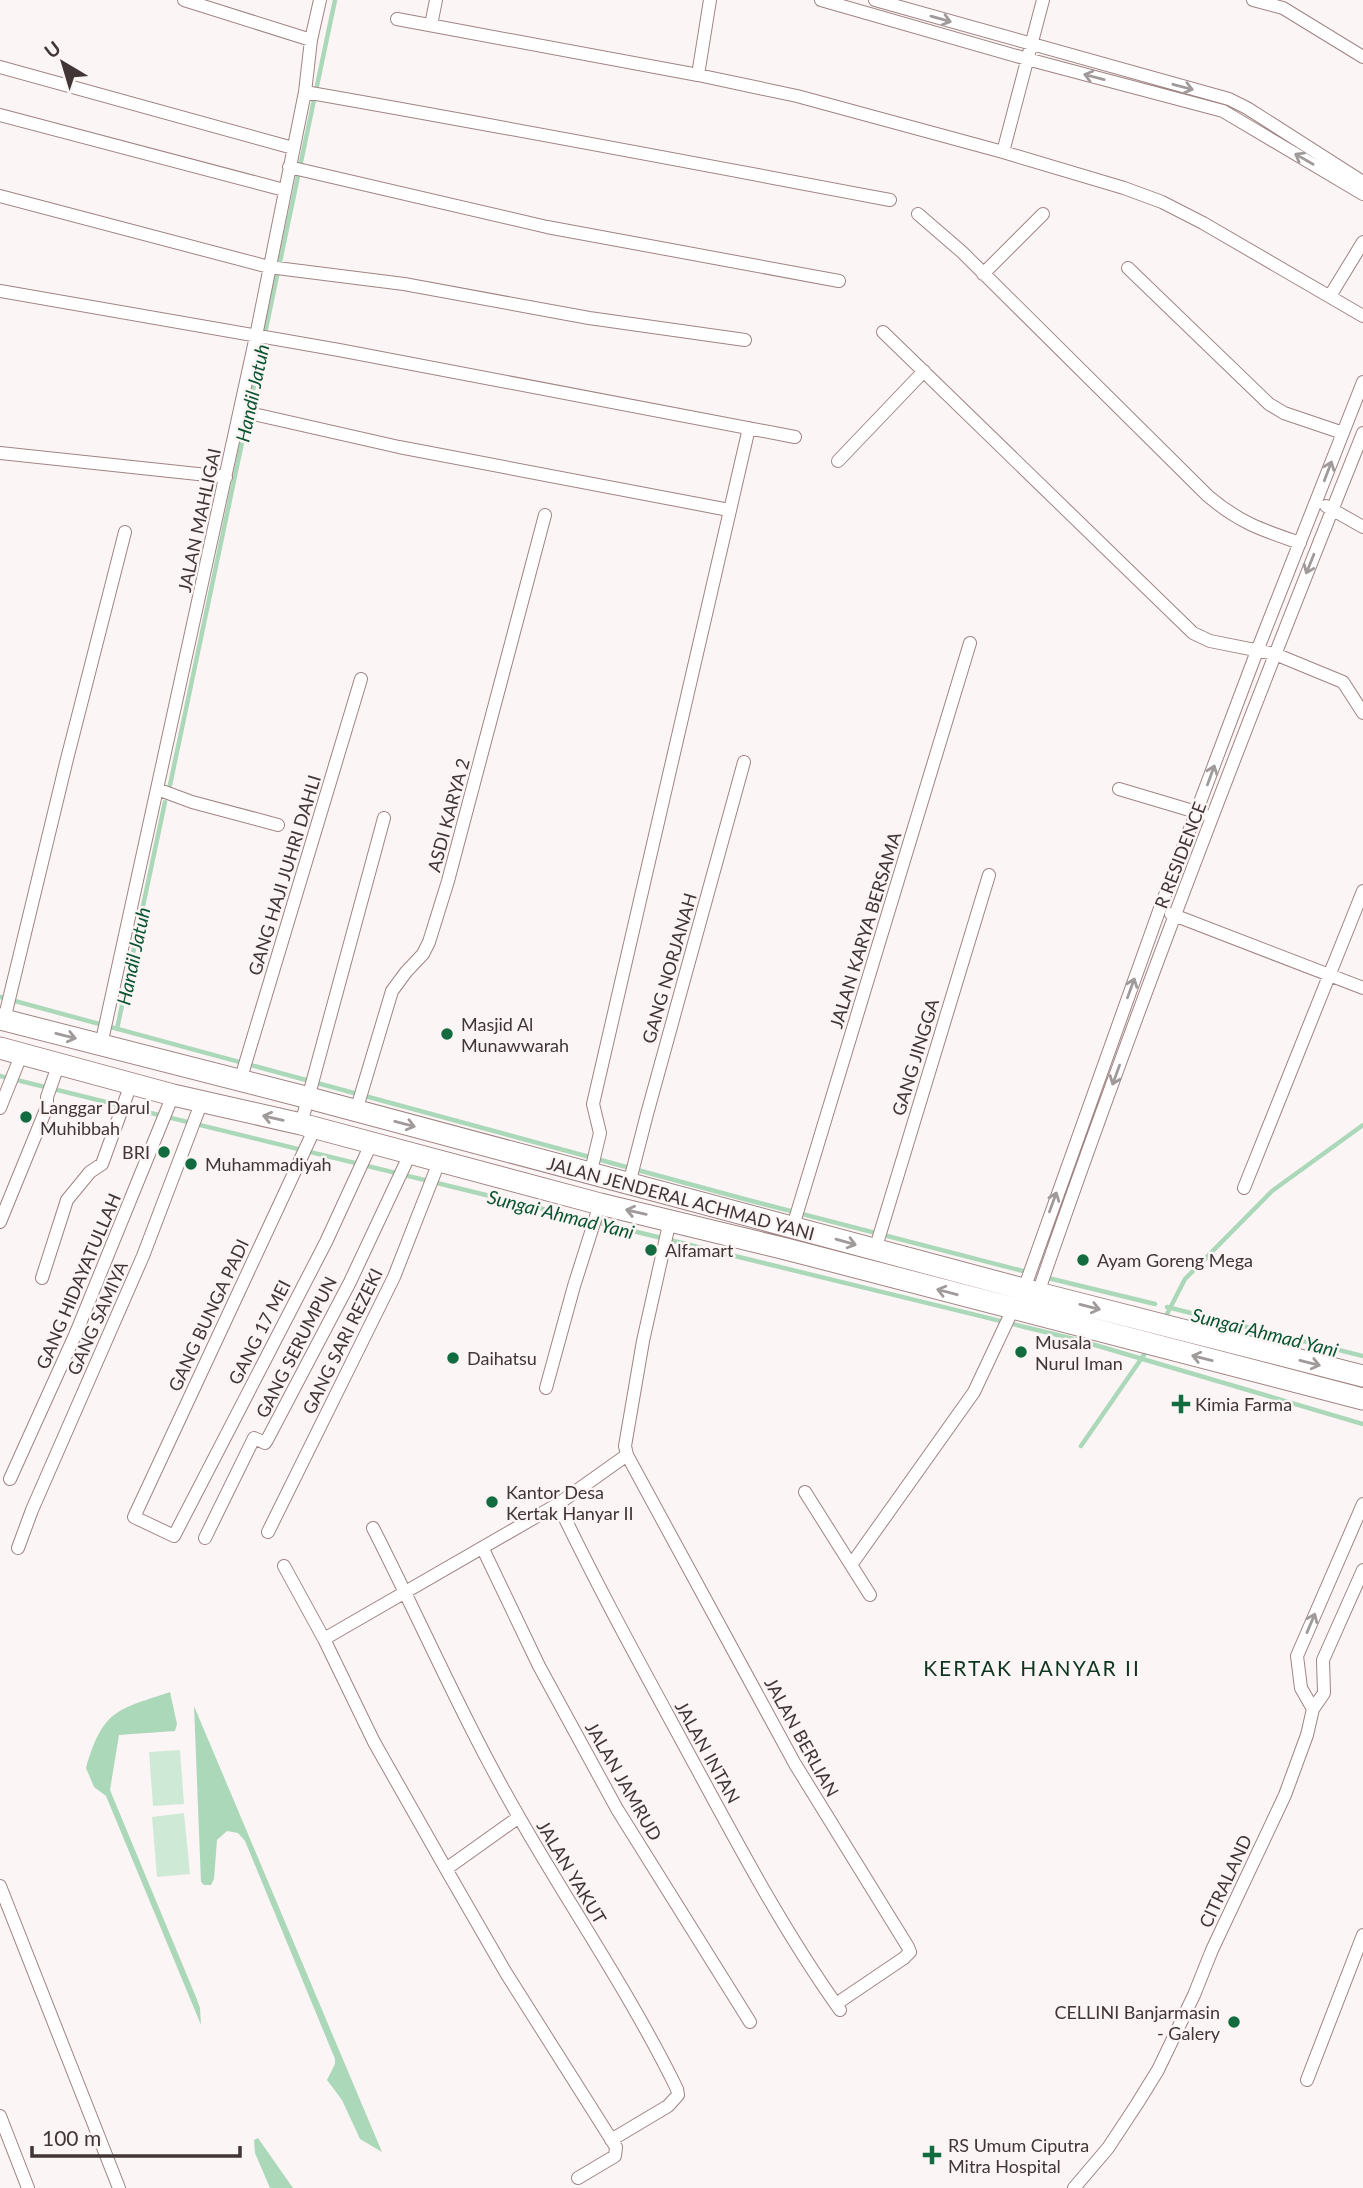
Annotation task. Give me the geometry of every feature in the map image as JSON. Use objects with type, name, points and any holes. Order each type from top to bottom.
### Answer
[{"type":"highway","name":"JALAN JENDERAL ACHMAD YANI","points":[[4,1015],[312,1086],[632,1173],[787,1225],[874,1250],[1363,1376]]},
{"type":"highway","name":"JALAN JENDERAL ACHMAD YANI","points":[[0,1048],[15,1070],[196,1116],[306,1138],[365,1157],[596,1216],[670,1220],[774,1246],[1011,1314],[1236,1366],[1363,1399]]},
{"type":"highway","points":[[774,1246],[787,1225]]},
{"type":"highway","points":[[1236,1366],[1242,1345]]},
{"type":"highway","points":[[1272,1376],[1277,1354]]},
{"type":"street","points":[[184,0],[311,40]]},
{"type":"street","name":"JALAN MAHLIGAI","points":[[103,1038],[226,477],[246,412],[276,268],[284,190],[296,169],[293,148],[311,93],[311,40],[320,0]]},
{"type":"street","points":[[431,25],[436,0]]},
{"type":"street","points":[[698,75],[710,0]]},
{"type":"street","points":[[821,0],[1223,111],[1363,194]]},
{"type":"street","points":[[875,0],[1229,99],[1363,182]]},
{"type":"street","points":[[1003,152],[1043,0]]},
{"type":"street","points":[[1253,0],[1283,8],[1363,58]]},
{"type":"street","points":[[895,21],[898,7]]},
{"type":"street","points":[[397,19],[797,96],[1003,152],[1162,202],[1363,316]]},
{"type":"street","points":[[0,67],[293,148]]},
{"type":"street","points":[[311,93],[890,200]]},
{"type":"street","points":[[1238,120],[1247,108]]},
{"type":"street","points":[[0,115],[284,190]]},
{"type":"street","points":[[296,169],[547,227],[839,281]]},
{"type":"street","points":[[0,196],[276,268],[404,284],[589,318],[746,340]]},
{"type":"street","points":[[918,214],[983,274],[1208,496],[1229,514],[1250,526],[1300,543]]},
{"type":"street","points":[[983,274],[1043,214]]},
{"type":"street","points":[[1330,296],[1363,242]]},
{"type":"street","points":[[1128,268],[1269,404],[1284,413],[1343,433]]},
{"type":"street","points":[[0,291],[261,336],[795,437]]},
{"type":"street","points":[[883,332],[1193,633],[1210,641],[1275,654],[1343,682],[1363,713]]},
{"type":"street","points":[[838,461],[924,371]]},
{"type":"street","points":[[1031,1291],[1044,1227],[1159,911],[1257,651],[1363,382]]},
{"type":"street","points":[[246,412],[399,447],[729,510]]},
{"type":"street","points":[[593,1163],[600,1133],[593,1104],[748,428]]},
{"type":"street","name":"R RESIDENCE","points":[[1031,1291],[1059,1233],[1275,654],[1363,433]]},
{"type":"street","points":[[0,453],[226,477]]},
{"type":"street","points":[[1316,502],[1363,527]]},
{"type":"street","name":"ASDI KARYA 2","points":[[360,1099],[392,990],[423,954],[429,942],[448,881],[545,515]]},
{"type":"street","points":[[4,1015],[125,533]]},
{"type":"street","name":"JALAN KARYA BERSAMA","points":[[787,1225],[970,643]]},
{"type":"street","name":"GANG HAJI JUHRI DAHLI","points":[[243,1070],[361,679]]},
{"type":"street","name":"GANG NORJANAH","points":[[632,1173],[744,762]]},
{"type":"street","points":[[157,789],[192,802],[278,825]]},
{"type":"street","points":[[1119,789],[1214,817]]},
{"type":"street","name":"GANG BUNGA PADI","points":[[174,1535],[134,1517],[306,1138],[312,1086],[384,818]]},
{"type":"street","name":"GANG JINGGA","points":[[874,1250],[989,875]]},
{"type":"street","points":[[1244,1188],[1363,891]]},
{"type":"street","points":[[1159,911],[1363,988]]},
{"type":"street","points":[[1113,1037],[1129,1040]]},
{"type":"street","points":[[0,1108],[15,1070]]},
{"type":"street","points":[[0,1222],[47,1107],[53,1079]]},
{"type":"street","points":[[42,1278],[67,1200],[90,1171],[102,1164],[126,1098]]},
{"type":"street","name":"GANG HIDAYATULLAH","points":[[10,1479],[76,1333],[168,1109]]},
{"type":"street","name":"GANG SAMIYA","points":[[19,1548],[32,1510],[143,1256],[196,1116]]},
{"type":"street","name":"GANG 17 MEI","points":[[174,1535],[326,1242],[365,1157]]},
{"type":"street","name":"GANG SERUMPUN","points":[[205,1538],[254,1438],[265,1443],[267,1440],[350,1282],[403,1167]]},
{"type":"street","name":"GANG SARI REZEKI","points":[[268,1532],[394,1277],[435,1175]]},
{"type":"street","points":[[546,1388],[596,1216]]},
{"type":"street","points":[[324,1639],[558,1504],[627,1454],[625,1437],[670,1220]]},
{"type":"street","points":[[1044,1227],[1059,1233]]},
{"type":"street","points":[[851,1565],[974,1392],[1011,1314]]},
{"type":"street","name":"JALAN BERLIAN","points":[[627,1454],[795,1764],[910,1952],[838,2007]]},
{"type":"street","points":[[805,1492],[870,1595]]},
{"type":"street","name":"JALAN INTAN","points":[[558,1504],[596,1583],[742,1852],[804,1958],[838,2007]]},
{"type":"street","points":[[1313,1709],[1301,1688],[1297,1656],[1363,1504]]},
{"type":"street","name":"JALAN YAKUT","points":[[373,1528],[478,1744],[519,1818],[609,1966],[677,2089],[678,2095],[674,2101],[611,2140]]},
{"type":"street","name":"JALAN JAMRUD","points":[[483,1549],[539,1666],[617,1810],[750,2022]]},
{"type":"street","points":[[284,1566],[324,1639],[374,1742],[446,1869],[506,1973],[616,2147],[615,2156],[578,2178]]},
{"type":"street","name":"CITRALAND","points":[[1074,2188],[1108,2148],[1158,2070],[1285,1795],[1307,1735],[1313,1709],[1324,1693],[1323,1660],[1363,1570]]},
{"type":"street","points":[[446,1869],[519,1818]]},
{"type":"street","points":[[0,1886],[119,2188]]},
{"type":"street","points":[[1307,2081],[1363,1935]]},
{"type":"street","points":[[0,2116],[28,2188]]},
{"type":"shaded area","points":[[170,1692],[177,1724],[175,1731],[119,1735],[110,1790],[196,1997],[201,2025],[106,1796],[94,1787],[86,1768],[99,1734],[114,1715],[136,1703]]},
{"type":"shaded area","points":[[194,1706],[382,2152],[360,2139],[342,2100],[327,2080],[335,2059],[245,1841],[238,1833],[227,1831],[217,1840],[214,1879],[211,1885],[201,1882]]},
{"type":"shaded area","points":[[180,1750],[184,1804],[153,1806],[149,1752]]},
{"type":"shaded area","points":[[184,1813],[190,1874],[157,1877],[152,1817]]},
{"type":"shaded area","points":[[258,2138],[293,2188],[270,2188],[255,2153],[254,2140]]},
{"type":"waterway","name":"Handil Jatuh","points":[[170,785],[335,0]]},
{"type":"waterway","name":"Handil Jatuh","points":[[117,1029],[165,802]]},
{"type":"waterway","name":"Sungai Ahmad Yani","points":[[0,997],[748,1200],[1023,1271]]},
{"type":"waterway","name":"Sungai Ahmad Yani","points":[[0,1076],[1078,1340],[1363,1424]]},
{"type":"waterway","points":[[1164,1320],[1185,1279],[1272,1191],[1363,1125]]},
{"type":"waterway","name":"Sungai Ahmad Yani","points":[[1048,1278],[1155,1304]]},
{"type":"waterway","name":"Sungai Ahmad Yani","points":[[1167,1307],[1363,1356]]},
{"type":"waterway","points":[[1081,1446],[1148,1349]]},
{"type":"place","name":"Masjid Al Munawwarah","points":[[447,1034]]},
{"type":"place","name":"Langgar Darul Muhibbah","points":[[26,1117]]},
{"type":"place","name":"BRI","points":[[164,1152]]},
{"type":"place","name":"Muhammadiyah","points":[[191,1164]]},
{"type":"place","name":"Alfamart","points":[[651,1250]]},
{"type":"place","name":"Ayam Goreng Mega","points":[[1083,1260]]},
{"type":"place","name":"Musala Nurul Iman","points":[[1021,1352]]},
{"type":"place","name":"Daihatsu","points":[[453,1358]]},
{"type":"place","name":"Kimia Farma","points":[[1181,1404]]},
{"type":"place","name":"Kantor Desa Kertak Hanyar II","points":[[492,1502]]},
{"type":"place","name":"CELLINI Banjarmasin - Galery","points":[[1234,2022]]},
{"type":"place","name":"RS Umum Ciputra Mitra Hospital","points":[[932,2155]]},
{"type":"district","name":"KERTAK HANYAR II","points":[[1032,1667]]}]
